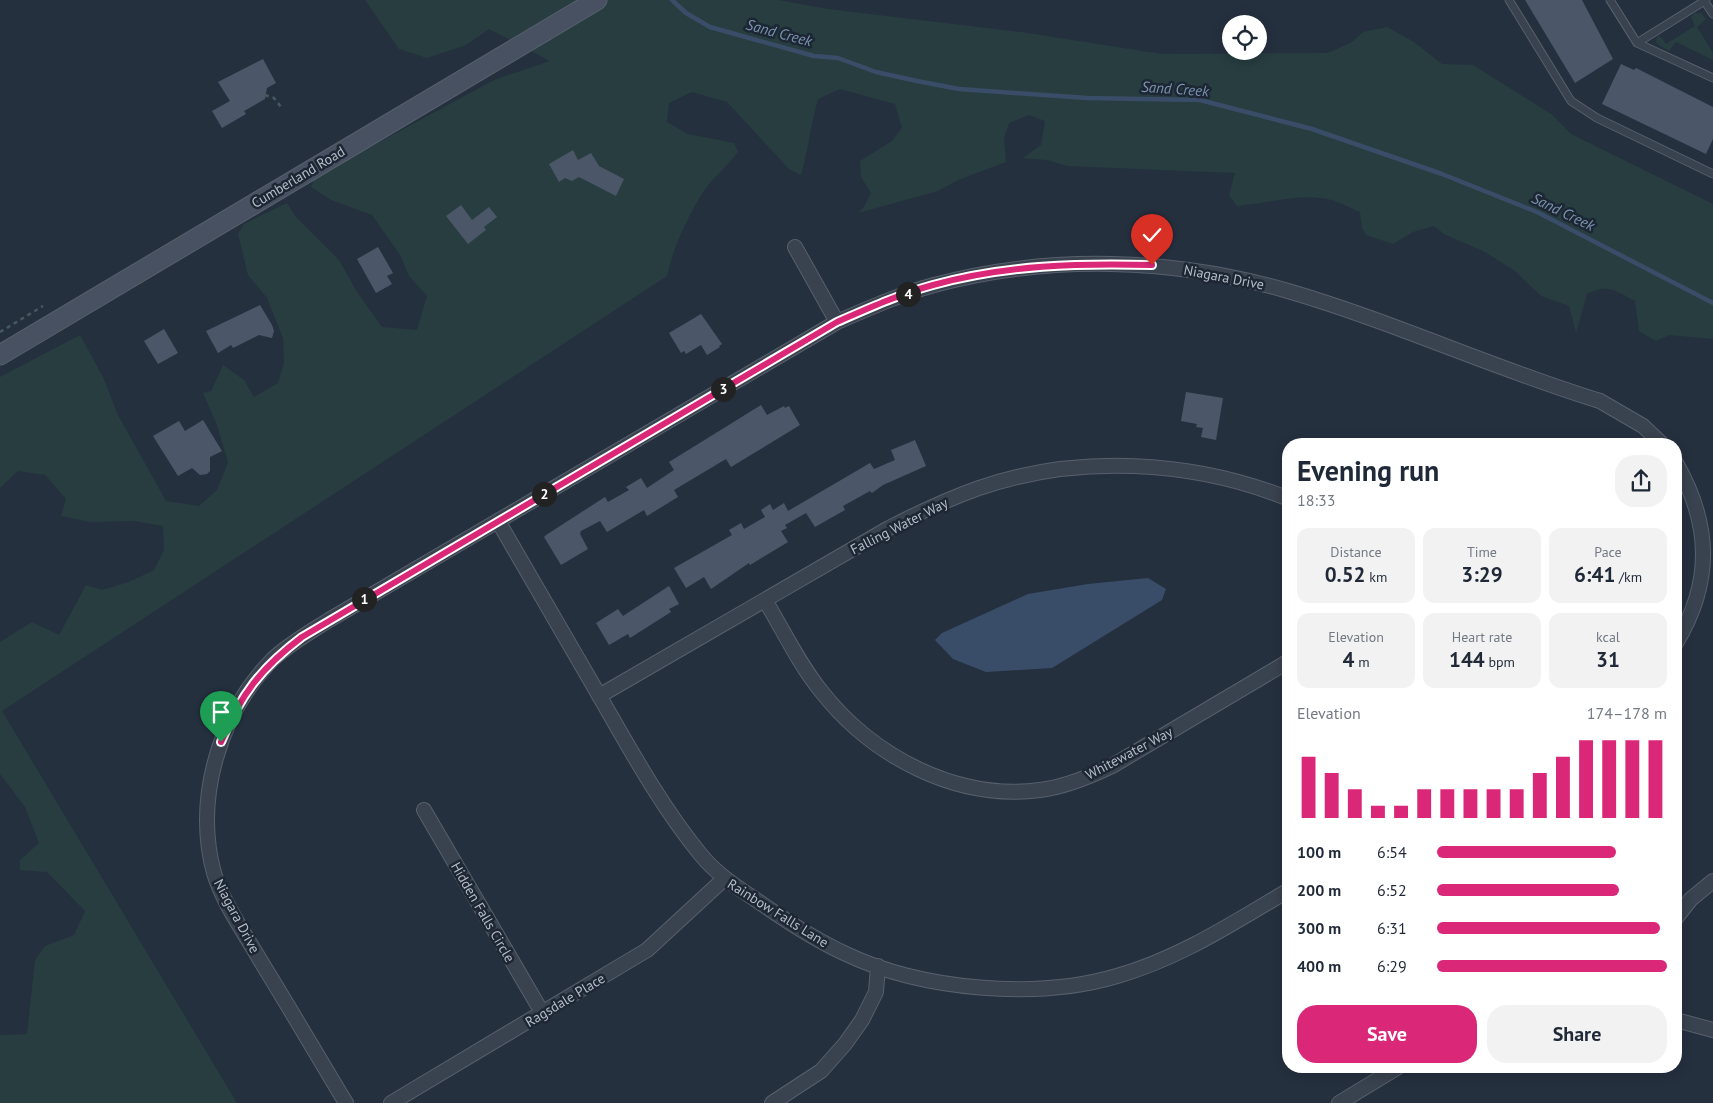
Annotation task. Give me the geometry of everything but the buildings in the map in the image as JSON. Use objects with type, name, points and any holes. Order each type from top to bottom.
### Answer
[{"type":"main road","name":"Cumberland Road","points":[[0,355],[597,0]]},
{"type":"street","points":[[795,248],[837,322]]},
{"type":"street","name":"Niagara Drive","points":[[346,1103],[232,912],[215,874],[207,838],[207,806],[214,766],[228,724],[248,688],[274,658],[328,620],[837,322],[883,302],[925,288],[975,276],[1084,264],[1152,265],[1206,272],[1289,291],[1600,401],[1643,426],[1656,438]]},
{"type":"street","name":"Falling Water Way","points":[[599,696],[889,528],[933,505],[980,487],[1043,472],[1098,466],[1150,467],[1238,482],[1282,497]]},
{"type":"street","points":[[1682,475],[1693,496],[1708,546],[1699,592],[1692,612],[1682,631]]},
{"type":"street","name":"Rainbow Falls Lane","points":[[498,520],[637,763],[701,856],[724,879],[795,926],[848,955],[910,976],[969,986],[1024,990],[1077,986],[1117,976],[1167,958],[1208,939],[1282,894]]},
{"type":"street","name":"Whitewater Way","points":[[765,600],[820,690],[849,723],[883,750],[922,771],[966,786],[1011,792],[1040,790],[1072,783],[1098,773],[1282,666]]},
{"type":"street","name":"Hidden Falls Circle","points":[[424,810],[543,1014]]},
{"type":"street","name":"Ragsdale Place","points":[[391,1103],[543,1014],[647,950],[724,879]]},
{"type":"street","points":[[1682,910],[1691,899],[1713,880]]},
{"type":"street","points":[[772,1103],[822,1071],[845,1044],[862,1020],[876,992],[878,966]]},
{"type":"street","points":[[1682,1022],[1713,1030]]},
{"type":"street","points":[[1339,1103],[1388,1073]]},
{"type":"lane","points":[[1508,0],[1571,101],[1597,118],[1713,174]]},
{"type":"lane","points":[[1610,0],[1637,43],[1713,78]]},
{"type":"lane","points":[[1637,43],[1705,1],[1713,14]]},
{"type":"path","points":[[265,96],[274,98],[281,107]]},
{"type":"path","points":[[0,332],[43,306]]},
{"type":"green space","points":[[365,0],[778,0],[828,9],[1021,32],[1162,54],[1222,54],[1222,60],[1267,60],[1267,53],[1328,53],[1352,42],[1363,32],[1387,27],[1414,42],[1442,64],[1473,65],[1551,114],[1571,134],[1713,204],[1713,339],[1669,335],[1656,341],[1639,331],[1635,301],[1617,291],[1606,289],[1587,294],[1576,333],[1569,306],[1541,296],[1515,271],[1485,252],[1444,234],[1434,226],[1413,232],[1393,244],[1366,235],[1362,228],[1360,212],[1331,200],[1304,197],[1237,206],[1229,195],[1235,173],[1067,166],[1047,160],[1023,158],[1041,145],[1045,121],[1029,115],[1009,123],[1004,138],[1006,162],[958,180],[938,191],[858,213],[864,207],[871,193],[861,177],[860,161],[892,141],[902,128],[895,104],[840,89],[818,99],[801,175],[789,169],[727,102],[692,92],[669,103],[667,122],[688,134],[734,143],[738,152],[709,184],[696,203],[677,244],[667,276],[2,711],[237,1103],[0,1103],[0,1035],[27,1034],[35,960],[45,946],[74,935],[85,911],[47,872],[20,870],[20,860],[39,843],[25,807],[0,774],[0,642],[32,622],[59,635],[86,585],[102,590],[129,582],[154,570],[164,550],[163,526],[134,521],[91,522],[61,516],[66,499],[45,475],[18,471],[0,488],[0,377],[80,335],[103,377],[118,415],[166,501],[199,506],[217,490],[228,462],[217,425],[203,393],[211,391],[223,365],[244,380],[254,397],[278,383],[284,363],[283,338],[267,298],[248,275],[238,234],[244,224],[287,203],[296,217],[339,260],[357,292],[382,327],[417,330],[427,296],[409,276],[400,255],[372,215],[331,200],[311,187],[315,177],[494,80],[550,61],[489,29],[466,45],[427,58],[399,49]]},
{"type":"green space","points":[[1695,13],[1701,13],[1706,19],[1697,27],[1713,53],[1713,60],[1676,42],[1669,51],[1656,43],[1657,36],[1661,37],[1666,44],[1695,26],[1691,17]]},
{"type":"water","points":[[1148,578],[1166,589],[1162,600],[1052,668],[986,672],[953,659],[935,640],[942,633],[1028,594],[1088,584]]},
{"type":"waterway","name":"Sand Creek","points":[[672,0],[686,13],[710,27],[814,56],[838,58],[876,72],[917,81],[959,89],[1087,98],[1200,100],[1312,129],[1442,174],[1537,212],[1713,303]]},
{"type":"route","points":[[221,742],[228,724],[248,688],[274,658],[302,637],[837,322],[883,302],[933,285],[975,276],[1052,266],[1084,264],[1152,265]]}]
